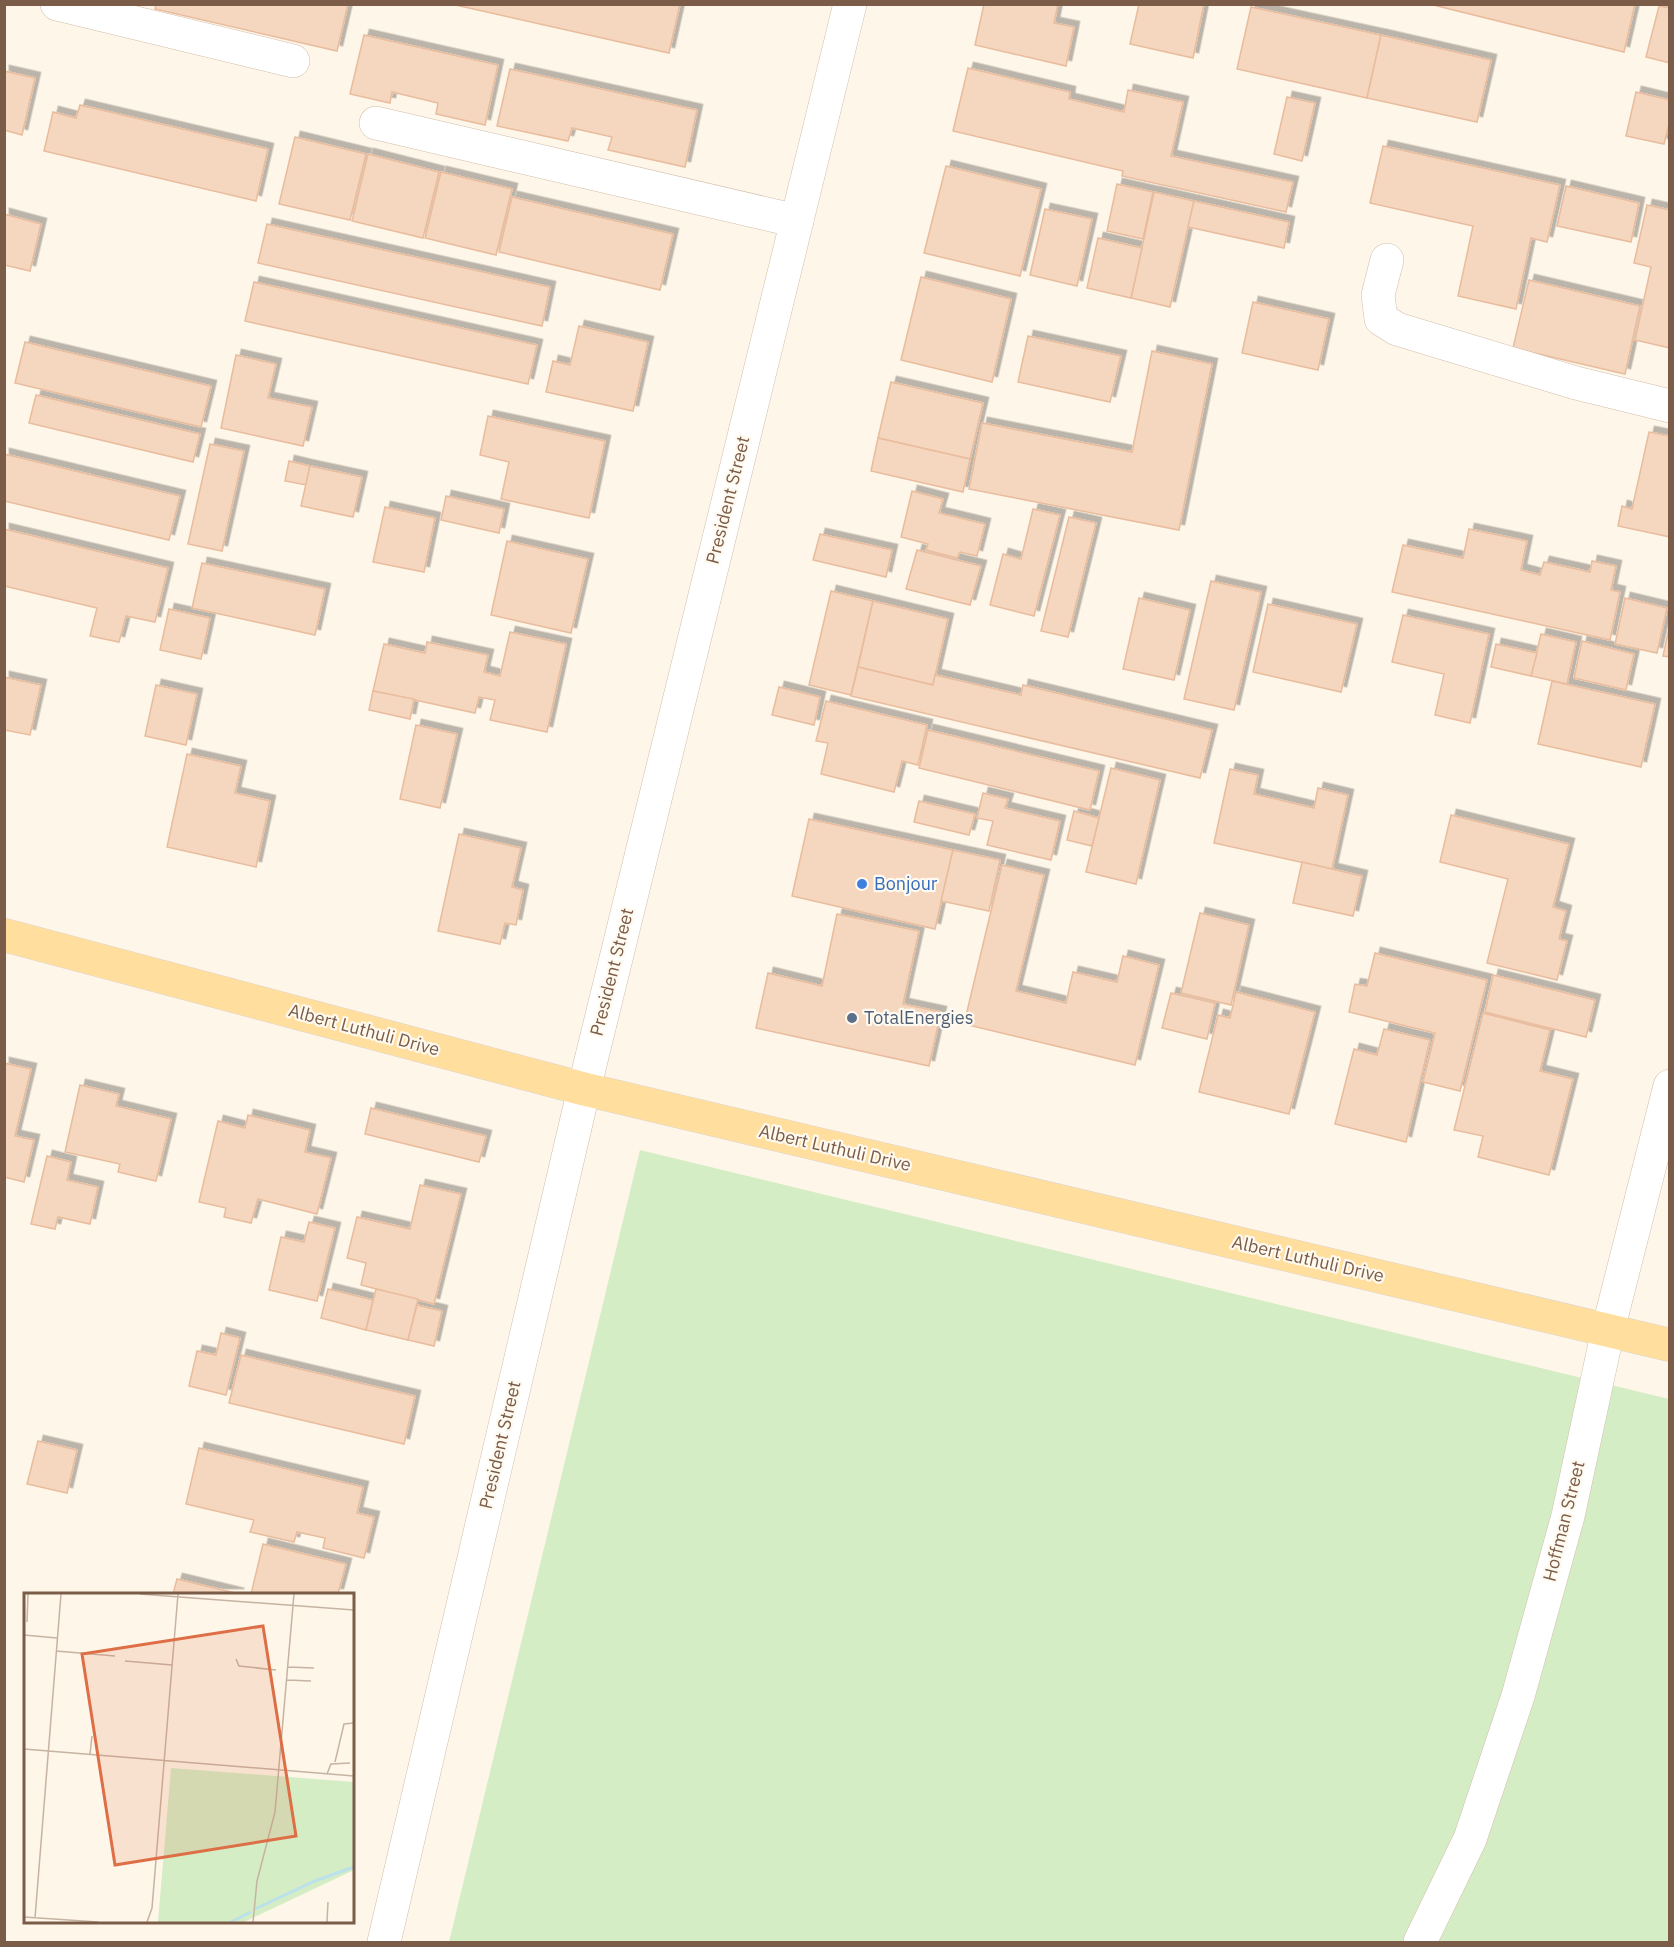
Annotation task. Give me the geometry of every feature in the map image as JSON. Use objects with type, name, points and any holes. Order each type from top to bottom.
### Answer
[{"type":"main road","name":"Albert Luthuli Drive","points":[[4,935],[584,1089],[1670,1345]]},
{"type":"street","points":[[57,4],[293,61]]},
{"type":"street","name":"President Street","points":[[384,1942],[584,1089],[850,4]]},
{"type":"street","points":[[376,123],[797,221]]},
{"type":"street","points":[[1387,260],[1378,295],[1381,319],[1397,329],[1576,384],[1670,406]]},
{"type":"street","name":"Hoffman Street","points":[[1420,1942],[1470,1839],[1518,1696],[1568,1516],[1608,1330],[1670,1086]]},
{"type":"green space","points":[[640,1150],[1669,1399],[1669,1942],[449,1942]]},
{"type":"building","points":[[156,4],[348,4],[337,51],[155,9]]},
{"type":"building","points":[[451,4],[680,4],[669,53]]},
{"type":"building","points":[[984,4],[1058,4],[1054,23],[1074,27],[1066,66],[975,45]]},
{"type":"building","points":[[1139,4],[1204,4],[1193,58],[1130,44]]},
{"type":"building","points":[[1429,4],[1635,4],[1624,52]]},
{"type":"building","points":[[1659,6],[1670,8],[1670,63],[1646,57]]},
{"type":"building","points":[[1251,7],[1381,35],[1367,98],[1237,69]]},
{"type":"building","points":[[364,35],[498,65],[485,125],[436,114],[438,103],[392,92],[390,103],[350,94]]},
{"type":"building","points":[[1381,35],[1491,60],[1477,122],[1367,98]]},
{"type":"building","points":[[968,68],[1070,92],[1069,99],[1124,112],[1128,90],[1183,102],[1171,156],[1293,182],[1286,212],[1122,176],[1123,171],[953,131]]},
{"type":"building","points":[[510,69],[697,110],[685,167],[608,150],[612,137],[572,128],[568,141],[497,126]]},
{"type":"building","points":[[4,71],[35,78],[22,135],[4,130]]},
{"type":"building","points":[[1636,92],[1670,100],[1670,120],[1664,144],[1626,136]]},
{"type":"building","points":[[1287,97],[1315,103],[1302,161],[1274,154]]},
{"type":"building","points":[[80,105],[268,149],[256,201],[44,151],[53,112],[76,118]]},
{"type":"building","points":[[295,137],[366,154],[350,220],[279,204]]},
{"type":"building","points":[[1383,146],[1560,185],[1547,242],[1531,238],[1516,309],[1458,296],[1473,226],[1370,203]]},
{"type":"building","points":[[368,154],[439,172],[423,238],[352,221]]},
{"type":"building","points":[[946,166],[1041,189],[1020,276],[924,253]]},
{"type":"building","points":[[441,172],[512,189],[496,255],[425,238]]},
{"type":"building","points":[[1117,184],[1153,192],[1143,239],[1107,231]]},
{"type":"building","points":[[1566,186],[1639,203],[1631,242],[1557,226]]},
{"type":"building","points":[[1154,192],[1194,201],[1170,307],[1131,298]]},
{"type":"building","points":[[512,197],[673,234],[660,290],[499,252]]},
{"type":"building","points":[[1194,201],[1289,222],[1284,248],[1188,227]]},
{"type":"building","points":[[1647,205],[1670,210],[1670,348],[1635,340],[1651,267],[1634,263]]},
{"type":"building","points":[[1045,209],[1092,219],[1077,286],[1030,275]]},
{"type":"building","points":[[4,214],[41,224],[30,271],[4,265]]},
{"type":"building","points":[[267,224],[550,287],[542,326],[258,263]]},
{"type":"building","points":[[1098,238],[1142,248],[1131,298],[1087,288]]},
{"type":"building","points":[[921,277],[1011,299],[992,382],[901,360]]},
{"type":"building","points":[[1529,280],[1640,306],[1625,374],[1513,348]]},
{"type":"building","points":[[254,282],[537,345],[528,384],[245,321]]},
{"type":"building","points":[[1253,302],[1329,319],[1318,370],[1242,353]]},
{"type":"building","points":[[579,326],[648,342],[633,411],[546,392],[553,361],[570,365]]},
{"type":"building","points":[[1028,336],[1121,356],[1110,402],[1018,382]]},
{"type":"building","points":[[25,342],[211,386],[201,427],[15,383]]},
{"type":"building","points":[[1152,351],[1212,364],[1179,530],[969,489],[982,423],[1132,452]]},
{"type":"building","points":[[236,355],[276,364],[268,398],[312,407],[303,446],[221,428]]},
{"type":"building","points":[[891,382],[983,403],[970,459],[878,438]]},
{"type":"building","points":[[36,395],[200,434],[193,462],[29,423]]},
{"type":"building","points":[[488,416],[605,441],[589,518],[501,499],[509,462],[480,455]]},
{"type":"building","points":[[1649,432],[1670,436],[1670,537],[1618,526],[1622,506],[1632,509]]},
{"type":"building","points":[[878,438],[970,459],[963,492],[871,471]]},
{"type":"building","points":[[210,444],[244,451],[222,551],[188,544]]},
{"type":"building","points":[[4,454],[180,496],[169,540],[4,501]]},
{"type":"building","points":[[289,461],[310,466],[306,485],[285,481]]},
{"type":"building","points":[[310,466],[362,477],[353,517],[301,506]]},
{"type":"building","points":[[912,491],[943,499],[939,513],[985,524],[977,556],[960,552],[957,558],[926,550],[928,544],[901,537]]},
{"type":"building","points":[[446,496],[504,509],[499,533],[441,520]]},
{"type":"building","points":[[385,507],[435,518],[424,572],[373,562]]},
{"type":"building","points":[[1033,509],[1060,515],[1034,616],[990,605],[1003,554],[1021,559]]},
{"type":"building","points":[[1069,517],[1096,523],[1068,637],[1041,631]]},
{"type":"building","points":[[4,529],[168,568],[155,622],[126,616],[119,642],[90,636],[97,608],[4,586]]},
{"type":"building","points":[[1469,529],[1527,541],[1521,570],[1540,575],[1544,562],[1590,572],[1592,561],[1616,566],[1611,590],[1620,592],[1610,640],[1392,592],[1403,545],[1463,558]]},
{"type":"building","points":[[820,534],[892,550],[886,577],[813,560]]},
{"type":"building","points":[[507,541],[588,559],[571,633],[491,615]]},
{"type":"building","points":[[917,550],[981,566],[970,605],[906,589]]},
{"type":"building","points":[[202,563],[325,589],[315,635],[192,608]]},
{"type":"building","points":[[1211,581],[1261,592],[1234,710],[1184,699]]},
{"type":"building","points":[[831,591],[873,601],[851,695],[809,685]]},
{"type":"building","points":[[1139,598],[1190,610],[1174,680],[1123,669]]},
{"type":"building","points":[[1625,598],[1667,608],[1657,653],[1615,644]]},
{"type":"building","points":[[873,601],[948,619],[933,685],[858,667]]},
{"type":"building","points":[[1268,604],[1357,624],[1341,692],[1253,672]]},
{"type":"building","points":[[169,609],[210,618],[201,659],[160,650]]},
{"type":"building","points":[[1403,615],[1489,634],[1470,723],[1435,715],[1444,674],[1392,662]]},
{"type":"building","points":[[1670,628],[1670,657],[1663,656]]},
{"type":"building","points":[[510,632],[566,644],[547,732],[490,720],[495,700],[479,697],[475,713],[373,691],[384,644],[425,653],[427,642],[488,655],[484,672],[500,676]]},
{"type":"building","points":[[1541,634],[1576,642],[1567,684],[1531,676]]},
{"type":"building","points":[[1582,641],[1634,654],[1626,690],[1574,678]]},
{"type":"building","points":[[1496,644],[1537,653],[1531,676],[1491,667]]},
{"type":"building","points":[[858,667],[933,685],[935,675],[1021,695],[1023,685],[1212,730],[1200,778],[851,696]]},
{"type":"building","points":[[4,677],[41,685],[30,735],[4,730]]},
{"type":"building","points":[[1552,681],[1655,704],[1641,767],[1538,744]]},
{"type":"building","points":[[156,685],[197,694],[186,745],[145,736]]},
{"type":"building","points":[[779,687],[820,697],[814,725],[772,715]]},
{"type":"building","points":[[373,691],[414,699],[410,719],[369,710]]},
{"type":"building","points":[[826,701],[927,725],[918,765],[902,761],[894,792],[821,774],[828,743],[816,741]]},
{"type":"building","points":[[416,725],[457,734],[440,808],[400,799]]},
{"type":"building","points":[[928,730],[1099,771],[1090,810],[919,768]]},
{"type":"building","points":[[187,754],[241,766],[235,793],[270,801],[256,867],[167,847]]},
{"type":"building","points":[[1111,768],[1160,780],[1136,884],[1086,872]]},
{"type":"building","points":[[1230,769],[1258,775],[1254,794],[1314,808],[1318,788],[1348,795],[1332,869],[1214,843]]},
{"type":"building","points":[[983,793],[1008,799],[1005,808],[1060,821],[1051,860],[987,845],[993,821],[977,818]]},
{"type":"building","points":[[919,801],[975,814],[969,835],[914,822]]},
{"type":"building","points":[[1074,811],[1099,818],[1092,846],[1067,840]]},
{"type":"building","points":[[1451,815],[1569,844],[1553,907],[1566,911],[1559,939],[1567,941],[1557,980],[1487,963],[1508,879],[1440,862]]},
{"type":"building","points":[[809,819],[953,850],[935,929],[792,896]]},
{"type":"building","points":[[459,834],[521,848],[512,887],[523,890],[516,925],[505,923],[500,944],[438,931]]},
{"type":"building","points":[[953,850],[1000,860],[989,911],[941,901]]},
{"type":"building","points":[[1302,862],[1362,876],[1353,916],[1293,903]]},
{"type":"building","points":[[1002,865],[1044,875],[1016,991],[1066,1003],[1073,972],[1117,982],[1123,956],[1159,965],[1135,1065],[964,1024]]},
{"type":"building","points":[[1200,913],[1249,925],[1231,1005],[1181,993]]},
{"type":"building","points":[[837,914],[919,931],[903,1004],[941,1012],[929,1066],[756,1028],[768,973],[822,986]]},
{"type":"building","points":[[1375,953],[1487,980],[1460,1091],[1423,1082],[1435,1033],[1349,1012],[1355,984],[1367,986]]},
{"type":"building","points":[[1493,975],[1595,1000],[1586,1037],[1485,1012]]},
{"type":"building","points":[[1236,992],[1315,1012],[1289,1114],[1199,1092],[1218,1015],[1230,1018]]},
{"type":"building","points":[[1171,993],[1215,1003],[1207,1039],[1162,1028]]},
{"type":"building","points":[[1483,1013],[1550,1030],[1540,1071],[1573,1079],[1549,1175],[1478,1157],[1483,1136],[1454,1130]]},
{"type":"building","points":[[1384,1029],[1430,1040],[1406,1142],[1335,1124],[1354,1049],[1377,1055]]},
{"type":"building","points":[[4,1063],[31,1069],[15,1136],[34,1140],[24,1182],[4,1177]]},
{"type":"building","points":[[80,1085],[119,1094],[116,1106],[171,1119],[156,1181],[118,1172],[120,1164],[65,1152]]},
{"type":"building","points":[[371,1108],[486,1136],[479,1162],[365,1134]]},
{"type":"building","points":[[248,1115],[310,1130],[305,1152],[331,1158],[317,1214],[258,1199],[251,1223],[224,1217],[226,1208],[199,1202],[218,1121],[245,1128]]},
{"type":"building","points":[[47,1156],[71,1162],[67,1180],[98,1187],[90,1224],[58,1217],[55,1229],[31,1224]]},
{"type":"building","points":[[420,1185],[461,1194],[434,1304],[361,1285],[366,1263],[347,1258],[357,1217],[410,1229]]},
{"type":"building","points":[[309,1222],[335,1228],[317,1301],[269,1290],[281,1237],[304,1242]]},
{"type":"building","points":[[328,1289],[373,1300],[366,1330],[321,1318]]},
{"type":"building","points":[[376,1289],[418,1299],[408,1340],[366,1330]]},
{"type":"building","points":[[417,1305],[442,1311],[434,1346],[408,1340]]},
{"type":"building","points":[[221,1333],[240,1338],[226,1395],[189,1386],[197,1351],[216,1355]]},
{"type":"building","points":[[241,1355],[415,1396],[404,1444],[229,1403]]},
{"type":"building","points":[[38,1441],[77,1450],[67,1493],[27,1484]]},
{"type":"building","points":[[199,1448],[363,1487],[357,1513],[374,1517],[364,1558],[323,1548],[325,1538],[297,1532],[294,1542],[250,1532],[254,1520],[186,1504]]},
{"type":"building","points":[[263,1544],[346,1564],[338,1593],[251,1593]]},
{"type":"building","points":[[177,1579],[235,1593],[173,1593]]},
{"type":"place","name":"Bonjour","points":[[862,884]]},
{"type":"place","name":"TotalEnergies","points":[[852,1018]]}]
